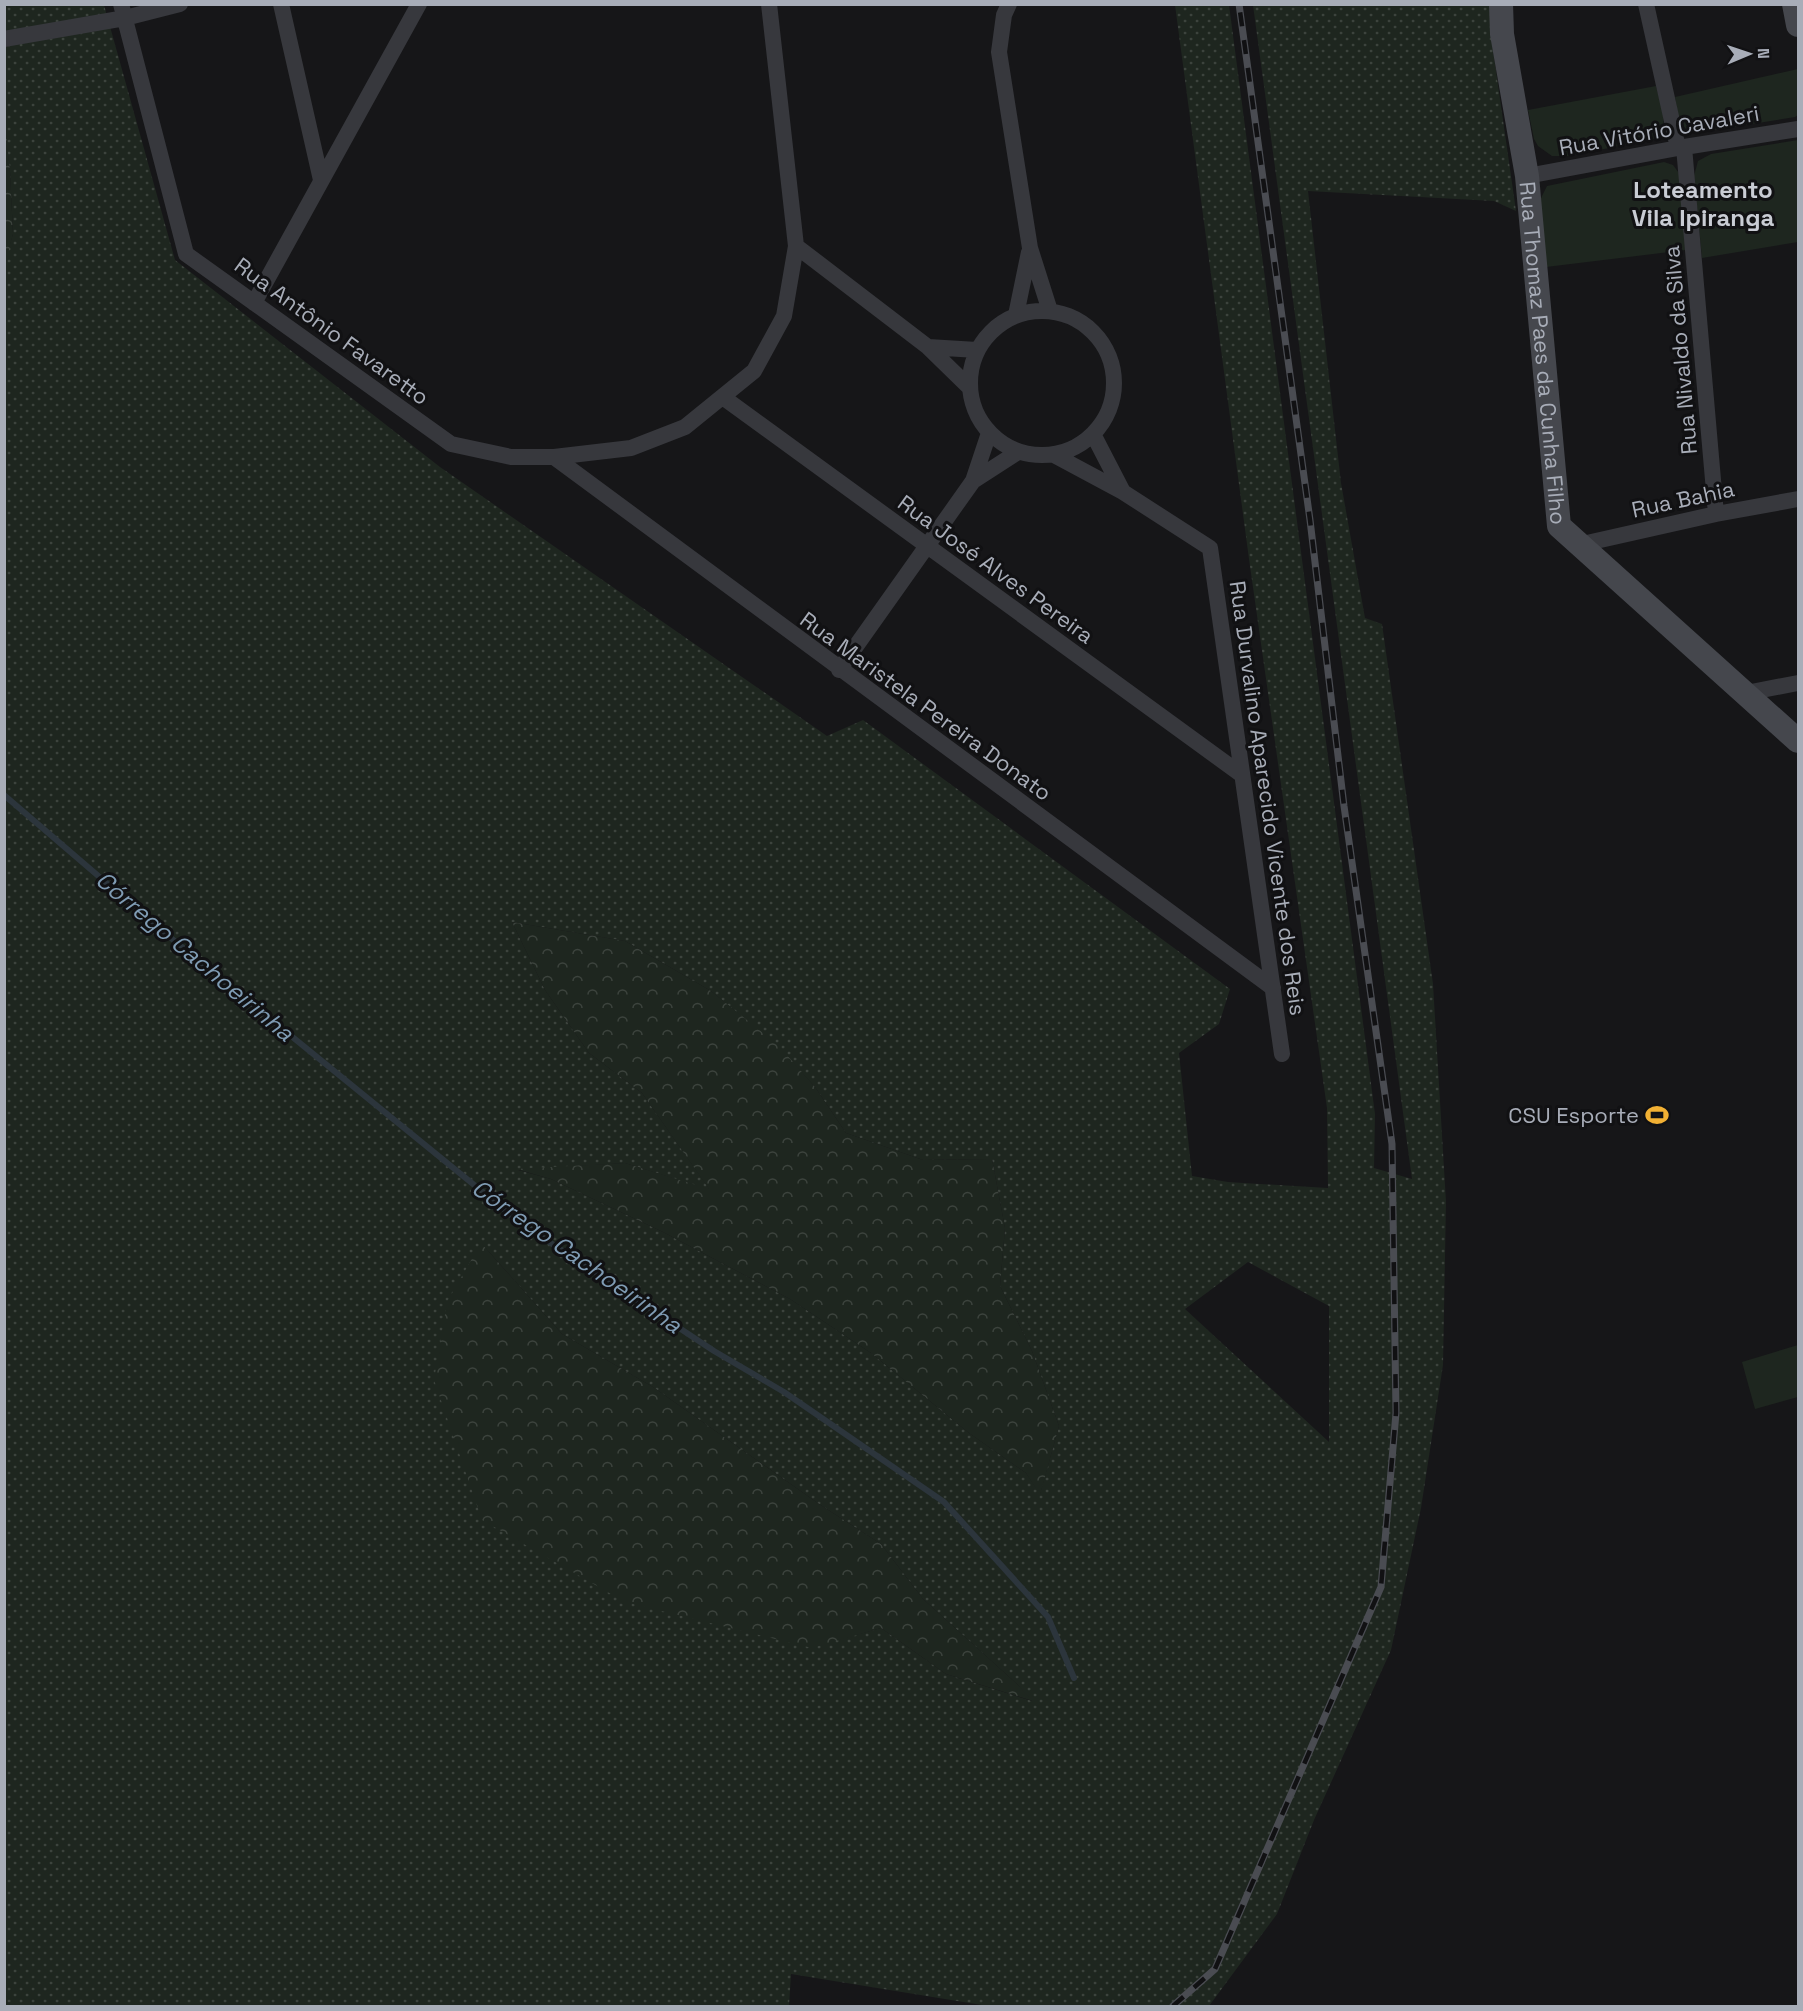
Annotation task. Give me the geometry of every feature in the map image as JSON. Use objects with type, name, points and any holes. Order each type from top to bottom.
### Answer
[{"type":"street","points":[[4,39],[123,11],[180,4]]},
{"type":"street","points":[[281,4],[321,180]]},
{"type":"street","points":[[254,303],[418,4]]},
{"type":"street","points":[[554,457],[631,448],[685,427],[724,398],[754,371],[784,316],[796,246],[769,4]]},
{"type":"street","points":[[1009,4],[1004,15],[999,52],[1030,248],[1050,311]]},
{"type":"street","name":"Rua Thomaz Paes da Cunha Filho","points":[[1501,4],[1502,34],[1527,176],[1556,516],[1562,531],[1798,741]]},
{"type":"street","name":"Rua Nivaldo da Silva","points":[[1646,4],[1681,147],[1716,514]]},
{"type":"street","points":[[1794,4],[1798,25]]},
{"type":"street","name":"Rua Antônio Favaretto","points":[[123,11],[186,254],[451,444],[511,457],[554,457]]},
{"type":"street","name":"Rua Vitório Cavaleri","points":[[1527,176],[1681,147],[1798,129]]},
{"type":"street","points":[[796,246],[928,347],[969,387]]},
{"type":"street","points":[[1016,315],[1030,248]]},
{"type":"street","points":[[1054,455],[1076,447],[1093,434],[1105,418],[1114,386],[1110,359],[1096,336],[1086,327],[1063,314],[1050,311],[1016,315],[994,329],[977,350],[969,387],[975,412],[989,433],[1018,452],[1054,455],[1123,492]]},
{"type":"street","points":[[928,347],[977,350]]},
{"type":"street","name":"Rua José Alves Pereira","points":[[724,398],[1242,775]]},
{"type":"street","points":[[839,670],[925,545],[973,481],[989,433]]},
{"type":"street","points":[[1093,434],[1123,492]]},
{"type":"street","points":[[973,481],[1018,452]]},
{"type":"street","name":"Rua Maristela Pereira Donato","points":[[554,457],[839,670],[1273,988]]},
{"type":"street","name":"Rua Durvalino Aparecido Vicente dos Reis","points":[[1123,492],[1210,548],[1282,1054]]},
{"type":"street","name":"Rua Bahia","points":[[1578,545],[1716,514],[1798,499]]},
{"type":"street","points":[[1746,693],[1798,683]]},
{"type":"green space","points":[[5,5],[104,5],[175,260],[440,467],[827,736],[863,720],[1230,989],[1219,1024],[1179,1053],[1192,1176],[1228,1182],[1328,1188],[1327,1108],[1249,559],[1175,5],[1229,5],[1375,1114],[1374,1168],[1412,1179],[1253,5],[1490,5],[1491,36],[1516,211],[1494,201],[1308,191],[1341,483],[1365,618],[1382,624],[1433,984],[1446,1202],[1443,1365],[1421,1508],[1391,1650],[1314,1820],[1277,1914],[1209,2006],[988,2006],[791,1974],[789,2006],[5,2006],[4,264],[13,234],[10,171],[4,124]],"holes":[[[512,922],[625,941],[711,991],[779,1047],[815,1087],[846,1133],[923,1160],[992,1159],[1005,1228],[1000,1286],[1032,1351],[1059,1426],[1040,1494],[1026,1473],[969,1433],[871,1353],[790,1299],[663,1232],[551,1179],[518,1170],[625,1163],[710,1190],[642,1093],[589,1053],[545,990]],[[482,1244],[562,1334],[653,1387],[819,1504],[881,1544],[923,1599],[1017,1684],[1032,1701],[946,1674],[881,1628],[812,1647]],[[1248,1262],[1329,1306],[1329,1442],[1185,1309]]]},
{"type":"green space","points":[[1798,69],[1798,115],[1795,117],[1696,133],[1686,128],[1680,120],[1675,97]]},
{"type":"green space","points":[[1656,86],[1664,122],[1654,139],[1569,156],[1552,156],[1538,146],[1534,139],[1528,110]]},
{"type":"green space","points":[[5,124],[13,234],[5,264]]},
{"type":"green space","points":[[1798,140],[1798,242],[1702,258],[1694,176],[1698,161],[1711,154]]},
{"type":"green space","points":[[1664,162],[1673,165],[1679,173],[1686,250],[1546,267],[1540,200],[1547,186]]},
{"type":"green space","points":[[512,922],[625,941],[711,991],[779,1046],[815,1087],[846,1133],[923,1160],[992,1159],[1005,1228],[1000,1286],[1032,1351],[1059,1426],[1040,1495],[1026,1473],[969,1433],[871,1353],[790,1299],[663,1232],[551,1179],[516,1169],[625,1163],[709,1189],[642,1093],[589,1053],[545,990]]},
{"type":"green space","points":[[481,1243],[562,1334],[653,1387],[819,1504],[881,1544],[923,1599],[1033,1701],[946,1674],[881,1628],[812,1648],[625,1602],[482,1520],[434,1380],[447,1302]]},
{"type":"green space","points":[[1798,1345],[1798,1397],[1755,1409],[1742,1362]]},
{"type":"waterway","name":"Córrego Cachoeirinha","points":[[4,795],[166,934],[522,1224],[714,1351],[784,1392],[944,1502],[1048,1617],[1074,1678]]},
{"type":"railway","points":[[1173,2006],[1215,1969],[1381,1587],[1396,1413],[1392,1144],[1344,806],[1310,520],[1239,4]]},
{"type":"place","name":"CSU Esporte","points":[[1657,1115]]},
{"type":"district","name":"Loteamento Vila Ipiranga","points":[[1703,203]]}]
